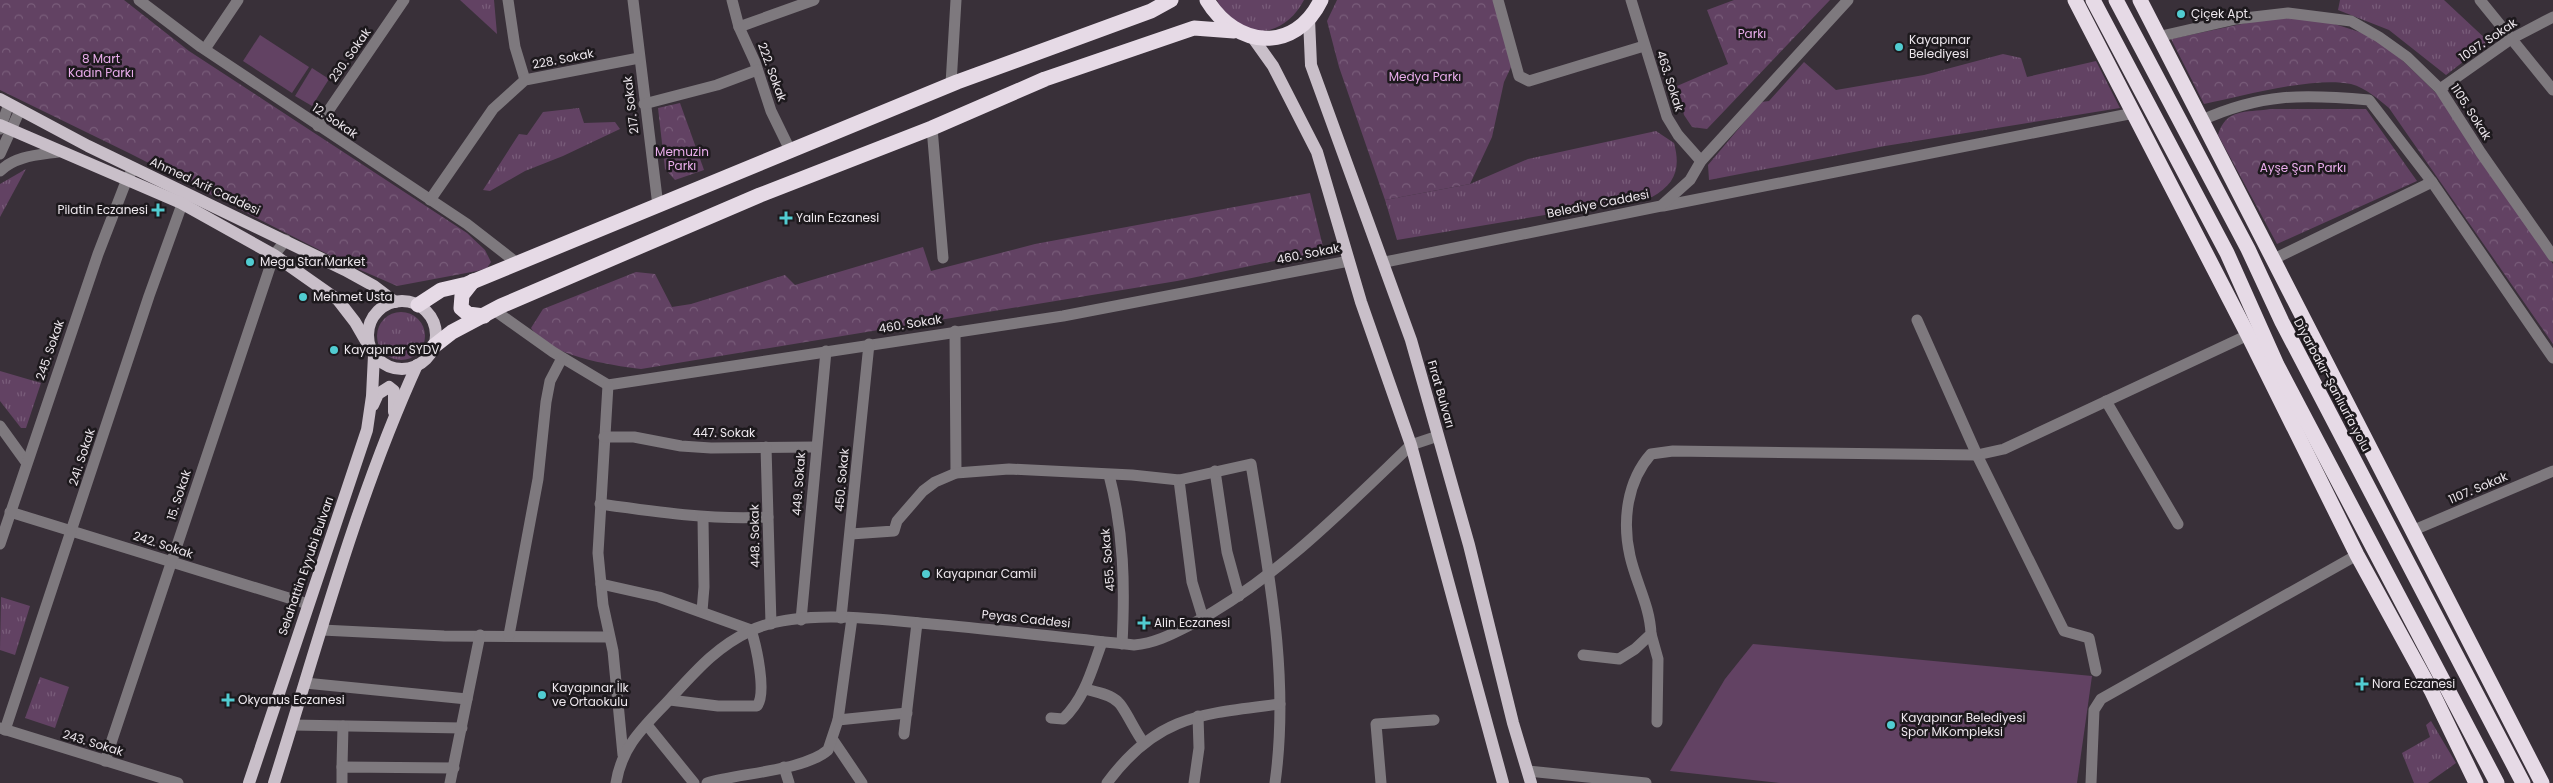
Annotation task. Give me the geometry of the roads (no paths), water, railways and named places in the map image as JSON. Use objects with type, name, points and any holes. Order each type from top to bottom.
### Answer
[{"type":"highway","points":[[418,305],[441,290],[473,281],[791,152],[951,84],[1151,11],[1171,0]]},
{"type":"highway","points":[[1207,0],[1218,18],[1234,31]]},
{"type":"highway","points":[[434,346],[452,332],[489,313],[760,194],[932,128],[1045,78],[1194,28],[1234,31],[1253,38],[1274,38],[1287,34],[1309,19],[1321,0]]},
{"type":"highway","points":[[2075,0],[2248,335],[2356,555],[2432,692],[2476,783]]},
{"type":"highway","points":[[2093,0],[2227,253],[2278,365],[2497,783]]},
{"type":"highway","name":"Diyarbakır-Şanlıurfa yolu","points":[[2116,0],[2248,249],[2286,331],[2523,783]]},
{"type":"highway","points":[[2140,0],[2200,121],[2274,259],[2358,428],[2414,530],[2505,714],[2542,783]]},
{"type":"highway","points":[[2208,173],[2250,216]]},
{"type":"highway","points":[[2198,238],[2227,253]]},
{"type":"highway","points":[[473,281],[462,295],[461,308],[468,314],[489,313]]},
{"type":"highway","points":[[2397,594],[2432,692]]},
{"type":"highway","points":[[2457,616],[2468,679]]},
{"type":"main road","name":"Fırat Bulvarı","points":[[1309,19],[1311,65],[1385,262],[1412,340],[1529,777]]},
{"type":"main road","points":[[1253,38],[1274,66],[1317,152],[1349,260],[1411,445],[1503,783]]},
{"type":"main road","name":"Ahmed Arif Caddesi","points":[[4,101],[130,173],[184,198],[286,240],[361,278],[395,302]]},
{"type":"main road","name":"Ahmed Arif Caddesi","points":[[3,128],[58,152],[130,173]]},
{"type":"main road","name":"Ahmed Arif Caddesi","points":[[184,198],[274,255],[338,300],[355,322],[372,352]]},
{"type":"main road","points":[[274,783],[361,505],[394,417],[417,366],[430,354],[434,346],[434,327],[425,311],[418,305],[395,302],[385,305],[371,320],[368,330],[372,352],[389,367],[408,369],[417,366]]},
{"type":"main road","name":"Selahattin Eyyubi Bulvarı","points":[[248,783],[367,430],[370,410],[372,352]]},
{"type":"main road","points":[[370,410],[378,394],[389,387],[394,391],[394,417]]},
{"type":"street","name":"12. Sokak","points":[[139,0],[205,49],[466,224],[517,263]]},
{"type":"street","points":[[205,49],[238,0]]},
{"type":"street","name":"230. Sokak","points":[[318,126],[404,0]]},
{"type":"street","points":[[508,0],[515,47],[525,80]]},
{"type":"street","name":"217. Sokak","points":[[633,0],[644,104],[658,206]]},
{"type":"street","name":"222. Sokak","points":[[732,0],[739,27],[757,70],[771,111],[791,152]]},
{"type":"street","points":[[739,27],[814,0]]},
{"type":"street","points":[[951,84],[956,0]]},
{"type":"street","points":[[1498,0],[1519,76],[1529,81],[1644,46]]},
{"type":"street","name":"463. Sokak","points":[[1631,0],[1667,118],[1678,135],[1701,161]]},
{"type":"street","name":"Belediye Caddesi","points":[[1385,262],[1661,206],[1690,180],[1701,161],[1848,0]]},
{"type":"street","points":[[2480,0],[2553,90]]},
{"type":"street","name":"1105. Sokak","points":[[2157,37],[2236,19],[2288,12],[2351,21],[2379,37],[2407,57],[2440,89],[2481,153],[2553,256]]},
{"type":"street","name":"1097. Sokak","points":[[2440,89],[2511,39],[2553,17]]},
{"type":"street","name":"228. Sokak","points":[[430,200],[493,109],[525,80],[639,58]]},
{"type":"street","points":[[644,104],[717,85],[757,70]]},
{"type":"street","points":[[2200,121],[2227,109],[2255,100],[2319,95],[2370,100],[2432,182],[2553,358]]},
{"type":"street","points":[[0,154],[4,101]]},
{"type":"street","points":[[3,128],[20,110]]},
{"type":"street","points":[[1661,206],[2134,113]]},
{"type":"street","points":[[932,128],[943,258]]},
{"type":"street","points":[[0,171],[7,164],[27,157],[58,152]]},
{"type":"street","name":"245. Sokak","points":[[0,544],[26,462],[98,254],[130,173]]},
{"type":"street","points":[[2274,259],[2432,182]]},
{"type":"street","name":"241. Sokak","points":[[2,729],[72,530],[184,198]]},
{"type":"street","name":"15. Sokak","points":[[105,762],[274,255],[286,240]]},
{"type":"street","name":"460. Sokak","points":[[608,385],[1063,316],[1349,260]]},
{"type":"street","points":[[489,313],[608,385],[598,554],[608,637],[613,651],[623,754]]},
{"type":"street","points":[[1917,320],[1977,455],[2064,631],[2089,638],[2096,671]]},
{"type":"street","points":[[955,331],[956,473]]},
{"type":"street","points":[[1656,722],[1658,659],[1650,634],[1650,617],[1630,557],[1627,534],[1630,490],[1639,467],[1651,454],[1673,451],[1977,455],[2004,449],[2248,335]]},
{"type":"street","name":"450. Sokak","points":[[833,740],[838,720],[847,618],[851,534],[869,344]]},
{"type":"street","name":"449. Sokak","points":[[801,620],[826,351]]},
{"type":"street","points":[[509,635],[538,480],[546,402],[550,382],[562,358]]},
{"type":"street","points":[[2106,401],[2178,524]]},
{"type":"street","points":[[0,426],[26,462]]},
{"type":"street","name":"Peyas Caddesi","points":[[616,783],[623,754],[633,738],[694,672],[722,646],[751,630],[771,624],[801,620],[847,618],[917,622],[1134,645],[1162,640],[1239,596],[1269,574],[1411,445],[1438,436]]},
{"type":"street","name":"447. Sokak","points":[[604,437],[652,439],[681,446],[711,448],[816,447]]},
{"type":"street","name":"448. Sokak","points":[[766,447],[771,624]]},
{"type":"street","points":[[851,534],[894,530],[901,515],[923,490],[935,482],[956,473],[1009,469],[1132,475],[1179,480],[1252,464],[1269,574],[1278,652],[1280,704],[1278,760],[1275,783]]},
{"type":"street","points":[[1215,471],[1227,552],[1239,596]]},
{"type":"street","name":"1107. Sokak","points":[[2414,530],[2553,471]]},
{"type":"street","name":"455. Sokak","points":[[1109,475],[1115,498],[1124,555],[1122,644]]},
{"type":"street","points":[[1179,480],[1192,582],[1203,618]]},
{"type":"street","points":[[600,504],[686,514],[703,518],[768,517]]},
{"type":"street","name":"242. Sokak","points":[[10,512],[308,604]]},
{"type":"street","points":[[702,611],[704,587],[703,518]]},
{"type":"street","points":[[2091,783],[2094,710],[2101,699],[2356,555]]},
{"type":"street","points":[[601,584],[659,597],[751,630],[760,673],[760,702],[757,706],[718,706],[670,700]]},
{"type":"street","points":[[904,734],[917,622]]},
{"type":"street","points":[[322,630],[608,637]]},
{"type":"street","points":[[1583,654],[1619,658],[1635,649],[1650,634]]},
{"type":"street","points":[[450,783],[480,635]]},
{"type":"street","points":[[1051,718],[1063,719],[1070,712],[1085,689],[1102,642]]},
{"type":"street","points":[[305,683],[467,699]]},
{"type":"street","points":[[1085,689],[1102,693],[1119,702],[1134,731],[1144,743]]},
{"type":"street","points":[[1106,783],[1144,743],[1165,728],[1198,716],[1280,704]]},
{"type":"street","points":[[838,720],[907,713]]},
{"type":"street","points":[[1194,783],[1199,748],[1198,716]]},
{"type":"street","points":[[1381,783],[1376,724],[1434,720]]},
{"type":"street","points":[[647,724],[694,783]]},
{"type":"street","points":[[292,726],[462,728]]},
{"type":"street","points":[[342,783],[343,726]]},
{"type":"street","name":"243. Sokak","points":[[2,729],[178,783]]},
{"type":"street","points":[[707,783],[784,767],[823,754],[833,740],[862,783]]},
{"type":"street","points":[[342,767],[454,768]]},
{"type":"street","points":[[784,767],[789,783]]},
{"type":"street","points":[[1529,777],[1646,783]]},
{"type":"place","name":"Çiçek Apt.","points":[[2181,14]]},
{"type":"place","name":"Kayapınar Belediyesi","points":[[1899,47]]},
{"type":"place","name":"Pilatin Eczanesi","points":[[158,210]]},
{"type":"place","name":"Yalın Eczanesi","points":[[786,218]]},
{"type":"place","name":"Mega Star Market","points":[[250,262]]},
{"type":"place","name":"Mehmet Usta","points":[[303,297]]},
{"type":"place","name":"Kayapınar SYDV","points":[[334,350]]},
{"type":"place","name":"Kayapınar Camii","points":[[926,574]]},
{"type":"place","name":"Alin Eczanesi","points":[[1144,623]]},
{"type":"place","name":"Nora Eczanesi","points":[[2362,684]]},
{"type":"place","name":"Kayapınar İlk ve Ortaokulu","points":[[542,695]]},
{"type":"place","name":"Okyanus Eczanesi","points":[[228,700]]},
{"type":"place","name":"Kayapınar Belediyesi Spor MKompleksi","points":[[1891,725]]},
{"type":"park label","name":"Parkı","points":[[1752,34]]},
{"type":"park label","name":"8 Mart Kadın Parkı","points":[[101,66]]},
{"type":"park label","name":"Medya Parkı","points":[[1425,77]]},
{"type":"park label","name":"Memuzin Parkı","points":[[682,159]]},
{"type":"park label","name":"Ayşe Şan Parkı","points":[[2303,168]]}]
